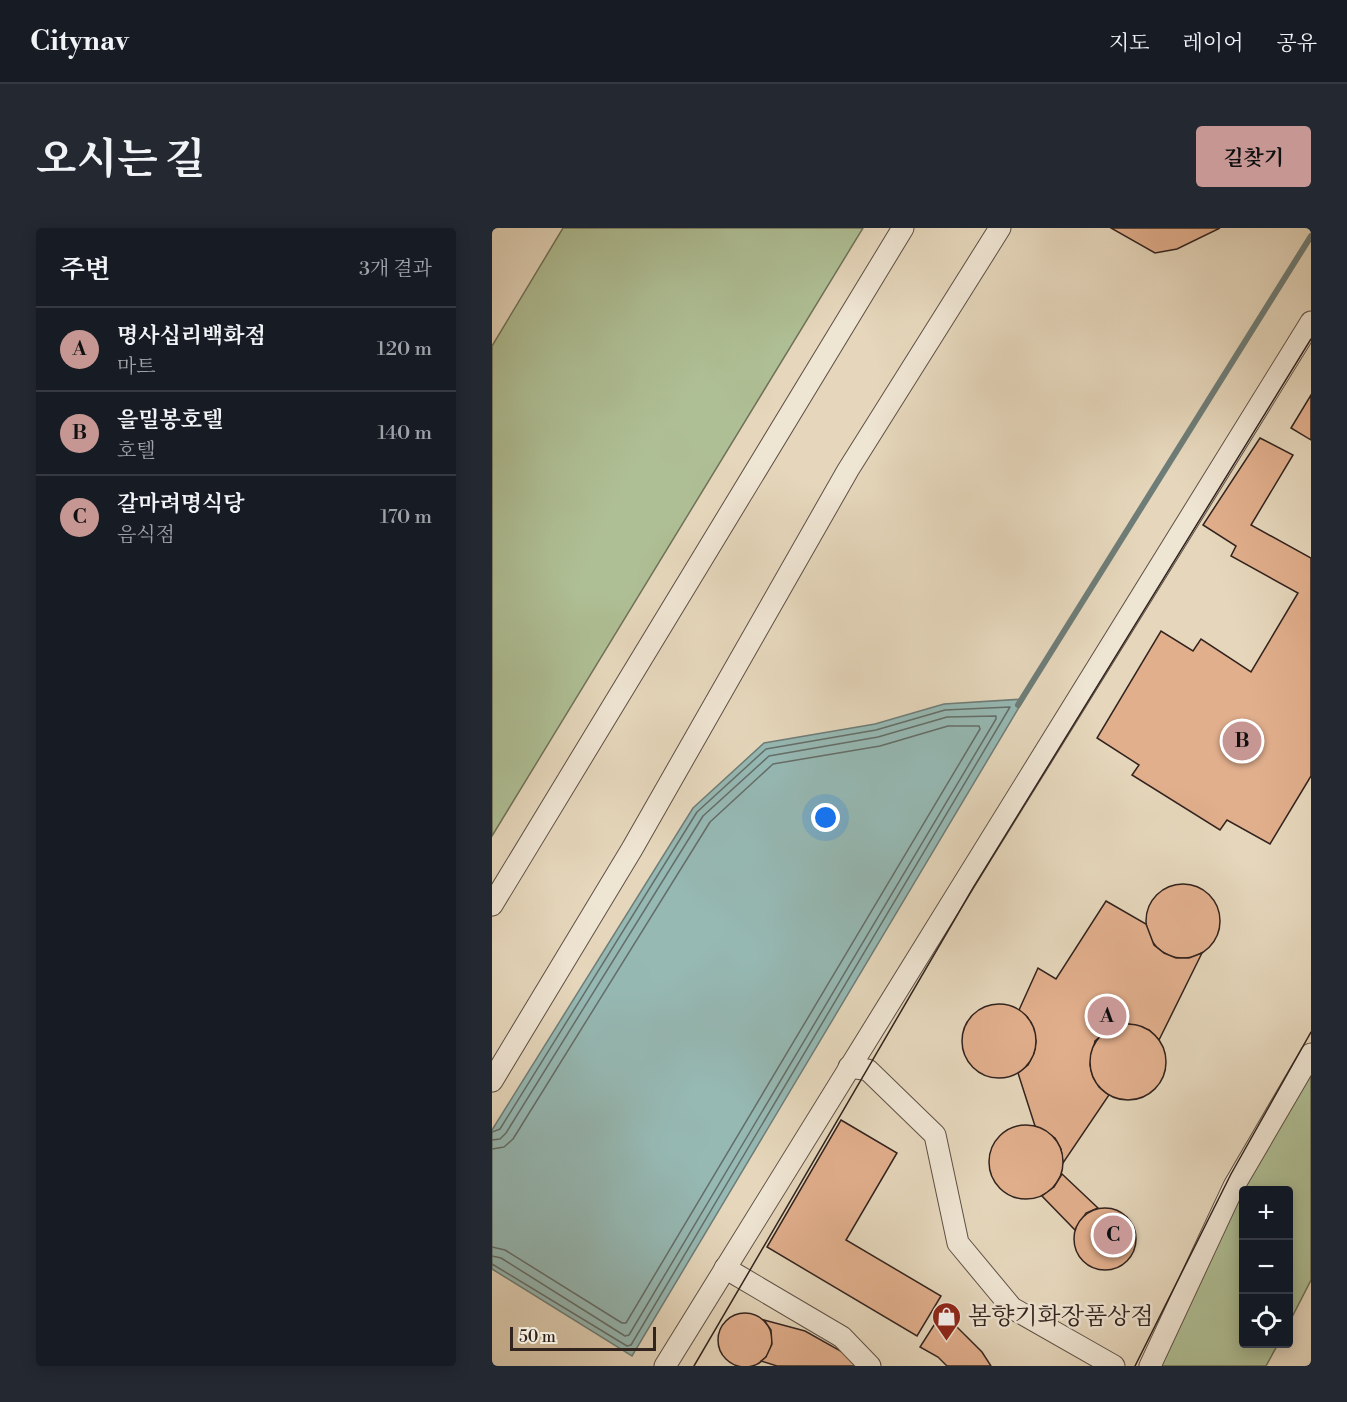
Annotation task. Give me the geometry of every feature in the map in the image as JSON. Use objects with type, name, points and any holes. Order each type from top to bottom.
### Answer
[{"type":"street","points":[[492,905],[903,228]]},
{"type":"street","points":[[492,1081],[602,895],[632,849],[848,470],[1000,228]]},
{"type":"street","points":[[665,1366],[1311,322]]},
{"type":"street","points":[[1150,1366],[1234,1186],[1311,1054]]},
{"type":"street","points":[[849,1066],[868,1070],[935,1135],[958,1243],[1012,1308],[1114,1366]]},
{"type":"street","points":[[725,1268],[842,1336],[870,1366]]},
{"type":"green space","points":[[563,228],[863,228],[492,836],[492,346]]},
{"type":"green space","points":[[1311,1055],[1311,1280],[1293,1315],[1293,1186],[1243,1186]]},
{"type":"green space","points":[[1239,1194],[1239,1348],[1276,1348],[1266,1366],[1150,1366]]},
{"type":"water","points":[[1024,699],[632,1356],[492,1269],[492,1130],[693,808],[764,743],[875,724],[944,704]]},
{"type":"building","points":[[1111,228],[1220,228],[1177,249],[1155,253]]},
{"type":"building","points":[[1311,395],[1311,440],[1291,428]]},
{"type":"building","points":[[1260,438],[1293,455],[1251,525],[1311,558],[1311,776],[1270,844],[1227,820],[1220,830],[1132,775],[1139,765],[1097,738],[1161,631],[1193,651],[1201,639],[1251,672],[1298,593],[1231,556],[1236,546],[1203,525]]},
{"type":"building","points":[[1183,884],[1204,890],[1214,900],[1220,921],[1214,942],[1204,952],[1183,958],[1162,952],[1152,942],[1146,921],[1152,900],[1162,890]]},
{"type":"building","points":[[1106,901],[1146,924],[1154,945],[1164,953],[1176,958],[1189,958],[1202,953],[1159,1040],[1149,1030],[1125,1023],[1114,1026],[1095,1041],[1090,1065],[1093,1077],[1099,1087],[1109,1095],[1063,1163],[1061,1149],[1055,1138],[1035,1126],[1018,1073],[1028,1065],[1034,1053],[1036,1041],[1028,1018],[1019,1010],[1038,968],[1056,979]]},
{"type":"building","points":[[999,1004],[1013,1007],[1025,1015],[1033,1027],[1036,1041],[1033,1055],[1025,1067],[1013,1075],[999,1078],[985,1075],[973,1067],[965,1055],[962,1041],[965,1027],[973,1015],[985,1007]]},
{"type":"building","points":[[1128,1024],[1143,1027],[1155,1035],[1163,1047],[1166,1062],[1163,1077],[1155,1089],[1143,1097],[1128,1100],[1113,1097],[1101,1089],[1093,1077],[1090,1062],[1093,1047],[1101,1035],[1113,1027]]},
{"type":"building","points":[[841,1120],[897,1153],[846,1240],[941,1296],[917,1336],[767,1247]]},
{"type":"building","points":[[1026,1125],[1047,1131],[1057,1141],[1063,1162],[1057,1183],[1047,1193],[1026,1199],[1005,1193],[995,1183],[989,1162],[995,1141],[1005,1131]]},
{"type":"building","points":[[1062,1174],[1098,1208],[1086,1213],[1075,1230],[1042,1196],[1054,1187]]},
{"type":"building","points":[[1099,1208],[1111,1208],[1127,1217],[1134,1227],[1136,1239],[1134,1251],[1127,1261],[1111,1270],[1099,1270],[1088,1265],[1079,1256],[1074,1245],[1074,1233],[1079,1222],[1088,1213]]},
{"type":"building","points":[[745,1313],[755,1315],[764,1321],[770,1330],[772,1340],[770,1350],[764,1359],[755,1365],[745,1367],[735,1365],[726,1359],[720,1350],[718,1340],[720,1330],[726,1321],[735,1315]]},
{"type":"building","points":[[764,1320],[805,1331],[846,1354],[859,1366],[777,1366],[761,1361],[766,1357],[772,1344],[771,1330]]},
{"type":"building","name":"봄향기화장품상점","points":[[946,1321],[957,1327],[982,1352],[991,1366],[947,1366],[938,1357],[920,1347],[936,1322]]},
{"type":"waterway","points":[[1018,705],[1311,236]]},
{"type":"tram line","points":[[694,1366],[973,888],[1311,339]]},
{"type":"tram line","points":[[1135,1366],[1231,1174],[1311,1032]]},
{"type":"place","name":"을밀봉호텔","points":[[1242,741]]},
{"type":"place","name":"명사십리백화점","points":[[1107,1016]]},
{"type":"place","name":"갈마려명식당","points":[[1113,1235]]},
{"type":"place","name":"봄향기화장품상점","points":[[947,1342]]}]
